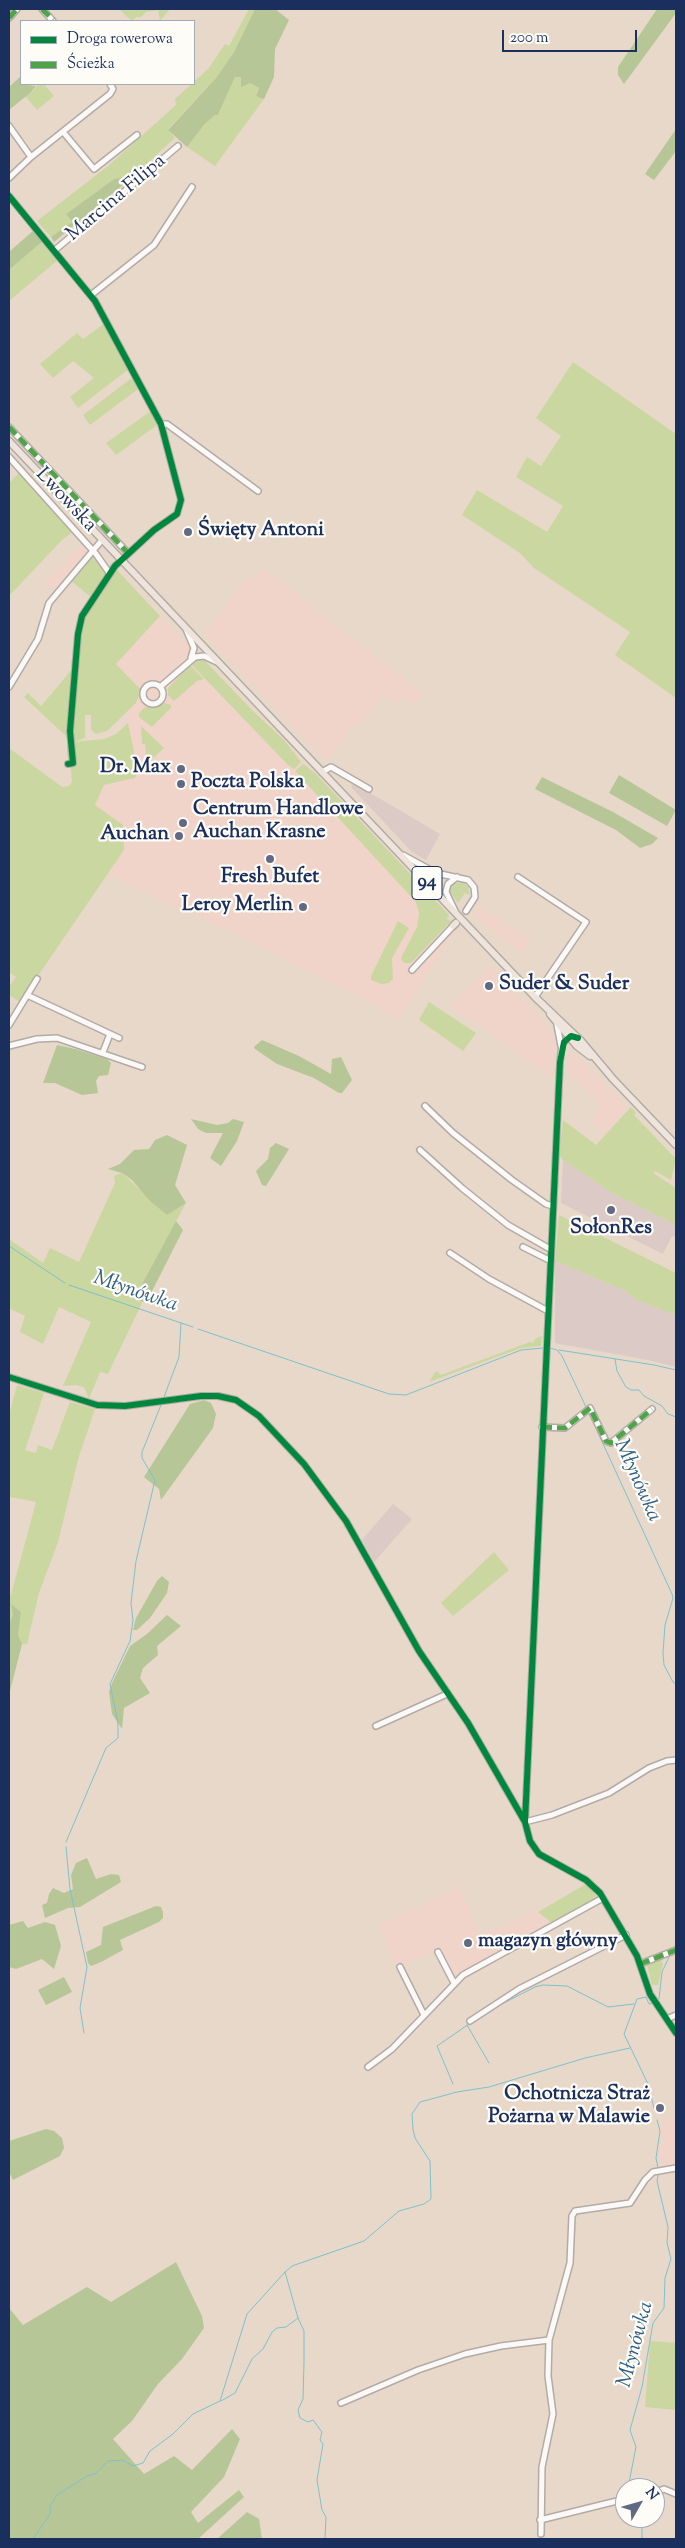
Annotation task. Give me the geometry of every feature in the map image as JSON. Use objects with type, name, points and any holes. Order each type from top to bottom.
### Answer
[{"type":"main road","name":"Lwowska","points":[[9,441],[121,560]]},
{"type":"main road","name":"94","points":[[121,560],[535,997],[565,1024],[676,1145]]},
{"type":"main road","name":"94","points":[[545,1007],[569,1037],[600,1064]]},
{"type":"street","points":[[9,18],[17,9]]},
{"type":"street","points":[[42,9],[52,20]]},
{"type":"street","points":[[9,178],[31,157],[64,133],[110,94],[113,89],[111,85]]},
{"type":"street","points":[[9,126],[31,157]]},
{"type":"street","points":[[64,133],[94,169],[137,135]]},
{"type":"street","name":"Marcina Filipa","points":[[55,250],[178,146]]},
{"type":"street","name":"Marcina Filipa","points":[[91,295],[150,250],[192,187]]},
{"type":"street","name":"Marcina Filipa","points":[[9,196],[96,302],[161,424],[174,470],[181,506],[177,514],[154,530],[128,553]]},
{"type":"street","points":[[161,424],[167,424],[258,490]]},
{"type":"street","points":[[9,427],[128,553],[110,574],[85,610],[80,624],[70,731],[73,763],[68,764]]},
{"type":"street","points":[[22,455],[29,448]]},
{"type":"street","points":[[29,462],[36,456]]},
{"type":"street","points":[[9,457],[94,551],[110,574]]},
{"type":"street","points":[[37,472],[44,465]]},
{"type":"street","points":[[52,487],[59,480]]},
{"type":"street","points":[[64,500],[71,493]]},
{"type":"street","points":[[74,529],[84,521]]},
{"type":"street","points":[[9,686],[38,639],[49,603],[102,540]]},
{"type":"street","points":[[186,629],[194,648],[190,660]]},
{"type":"street","points":[[160,687],[190,660],[202,656],[219,663]]},
{"type":"street","points":[[322,772],[331,767],[369,789]]},
{"type":"street","points":[[398,852],[436,873],[466,878],[474,887],[474,900],[466,911]]},
{"type":"street","points":[[457,877],[448,884],[446,892],[457,913]]},
{"type":"street","points":[[518,877],[586,922],[535,997]]},
{"type":"street","points":[[412,970],[454,925]]},
{"type":"street","points":[[9,1025],[37,979]]},
{"type":"street","points":[[27,995],[119,1038]]},
{"type":"street","points":[[524,1822],[561,1047],[557,1024]]},
{"type":"street","points":[[565,1024],[569,1037]]},
{"type":"street","points":[[103,1052],[110,1034]]},
{"type":"street","points":[[569,1037],[578,1038]]},
{"type":"street","points":[[561,1047],[569,1037]]},
{"type":"street","points":[[9,1046],[36,1039],[57,1038],[103,1052],[142,1067]]},
{"type":"street","points":[[425,1106],[453,1133],[512,1180],[546,1204],[554,1206]]},
{"type":"street","points":[[420,1150],[462,1188],[508,1224],[550,1248]]},
{"type":"street","points":[[523,1247],[551,1261]]},
{"type":"street","points":[[450,1253],[489,1279],[548,1311]]},
{"type":"street","points":[[9,1376],[97,1405],[125,1406],[201,1396],[218,1396],[236,1400],[259,1416],[304,1464],[346,1521],[418,1651],[468,1723],[524,1822],[527,1834],[539,1854],[590,1882],[603,1898],[626,1936],[640,1964],[648,1988],[676,2033]]},
{"type":"street","points":[[542,1427],[565,1428],[588,1410],[606,1441],[610,1443],[652,1409]]},
{"type":"street","points":[[376,1726],[447,1694]]},
{"type":"street","points":[[524,1822],[552,1815],[609,1793],[649,1768],[676,1760]]},
{"type":"street","points":[[368,2067],[392,2049],[454,1983],[478,1966],[603,1898]]},
{"type":"street","points":[[470,2021],[519,1989],[626,1936]]},
{"type":"street","points":[[640,1964],[676,1950]]},
{"type":"street","points":[[438,1952],[454,1983]]},
{"type":"street","points":[[400,1967],[424,2015]]},
{"type":"street","points":[[667,2019],[676,2015]]},
{"type":"street","points":[[541,2534],[542,2467],[553,2414],[548,2376],[549,2340],[570,2263],[572,2216],[575,2211],[630,2203],[645,2180],[658,2170],[676,2168]]},
{"type":"street","points":[[341,2403],[418,2370],[465,2354],[502,2346],[549,2340]]},
{"type":"street","points":[[540,2520],[615,2501]]},
{"type":"shaded area","points":[[80,545],[89,554],[56,591],[44,583]]},
{"type":"shaded area","points":[[263,568],[422,693],[413,705],[402,697],[397,705],[384,695],[359,726],[356,724],[326,761],[204,633],[248,577],[252,580]]},
{"type":"shaded area","points":[[160,616],[458,928],[397,1020],[377,1007],[241,937],[108,875],[124,850],[95,806],[104,785],[135,778],[138,771],[126,714],[136,703],[116,664]]},
{"type":"shaded area","points":[[353,783],[440,834],[426,860],[412,852],[351,787]]},
{"type":"shaded area","points":[[479,905],[531,940],[522,953],[473,916]]},
{"type":"shaded area","points":[[490,966],[555,1034],[554,1080],[486,1030],[482,1025],[478,1025],[450,1006]]},
{"type":"shaded area","points":[[571,1051],[623,1103],[626,1110],[605,1134],[591,1122],[601,1106],[567,1072]]},
{"type":"shaded area","name":"SołonRes","points":[[563,1160],[612,1193],[676,1225],[676,1237],[672,1236],[663,1254],[561,1203]]},
{"type":"shaded area","points":[[555,1261],[626,1291],[635,1299],[676,1315],[676,1367],[555,1343]]},
{"type":"shaded area","points":[[393,1504],[412,1519],[374,1562],[362,1540]]},
{"type":"shaded area","points":[[459,1887],[481,1935],[542,1908],[551,1924],[455,1976],[449,1983],[437,1954],[434,1952],[397,1967],[378,1925]]},
{"type":"shaded area","points":[[676,2119],[676,2164],[664,2167],[657,2155],[662,2139],[658,2120]]},
{"type":"green space","points":[[119,9],[170,9],[161,20],[158,10],[146,12],[141,17],[131,20]]},
{"type":"green space","points":[[249,9],[255,9],[234,52],[216,78],[168,129],[175,138],[124,184],[125,178],[114,179],[66,214],[72,222],[51,237],[37,221],[108,166],[176,105],[175,99],[190,85],[195,85],[195,81],[209,68],[225,44],[229,46]]},
{"type":"green space","points":[[255,9],[275,9],[289,20],[275,49],[274,77],[264,99],[256,96],[259,88],[250,83],[241,87],[241,77],[235,77],[218,115],[215,115],[204,125],[187,147],[168,130],[216,78],[234,52]]},
{"type":"green space","points":[[657,9],[676,9],[676,13],[624,84],[618,75],[618,67]]},
{"type":"green space","points":[[20,77],[20,85],[36,86],[9,110],[9,87]]},
{"type":"green space","points":[[235,77],[241,77],[259,88],[256,95],[264,99],[215,166],[187,147],[204,125],[215,115],[218,115]]},
{"type":"green space","points":[[38,85],[45,85],[54,96],[37,110],[25,96]]},
{"type":"green space","points":[[676,129],[676,151],[654,180],[645,174]]},
{"type":"green space","points":[[125,177],[124,184],[54,242],[51,237],[72,222],[66,214],[114,179]]},
{"type":"green space","points":[[34,230],[44,240],[9,270],[9,252]]},
{"type":"green space","points":[[44,240],[59,259],[9,301],[9,270]]},
{"type":"green space","points":[[105,323],[129,369],[78,408],[70,397],[94,378],[73,361],[53,378],[40,364],[77,333],[83,339]]},
{"type":"green space","points":[[573,362],[676,434],[676,698],[615,655],[630,632],[534,568],[520,553],[462,515],[477,490],[547,532],[563,506],[516,477],[527,457],[541,466],[561,436],[536,418]]},
{"type":"green space","points":[[133,377],[138,389],[90,425],[83,415]]},
{"type":"green space","points":[[151,411],[157,425],[116,455],[106,443]]},
{"type":"green space","points":[[20,472],[74,531],[62,540],[9,596],[9,483]]},
{"type":"green space","points":[[93,553],[107,574],[92,598],[69,579]]},
{"type":"green space","points":[[115,568],[160,616],[116,664],[141,690],[136,703],[107,731],[96,734],[91,730],[91,715],[85,715],[85,738],[74,742],[104,739],[116,734],[128,723],[138,771],[135,778],[104,785],[95,805],[123,825],[124,850],[20,1002],[9,995],[9,987],[16,977],[9,972],[9,748],[62,787],[69,786],[72,782],[67,753],[67,737],[24,697],[28,693],[41,706],[74,667],[84,617]]},
{"type":"green space","points":[[198,659],[205,661],[284,740],[301,762],[294,769],[191,664]]},
{"type":"green space","points":[[190,665],[204,679],[197,681],[174,701],[168,695],[168,688]]},
{"type":"green space","points":[[165,703],[171,705],[171,708],[152,727],[139,717],[139,713],[144,708]]},
{"type":"green space","points":[[141,726],[164,748],[147,764],[145,744],[142,744]]},
{"type":"green space","points":[[303,764],[315,773],[449,915],[447,919],[451,921],[411,963],[404,963],[401,958],[417,927],[419,913],[416,902],[295,771]]},
{"type":"green space","points":[[619,775],[676,810],[667,826],[609,793]]},
{"type":"green space","points":[[542,777],[613,812],[658,838],[652,844],[640,848],[616,830],[535,789]]},
{"type":"green space","points":[[463,882],[468,887],[470,895],[465,893],[458,903],[449,890],[453,884]]},
{"type":"green space","points":[[398,921],[409,928],[392,958],[393,979],[389,983],[381,984],[371,980],[371,976]]},
{"type":"green space","points":[[429,1002],[476,1033],[463,1051],[419,1020]]},
{"type":"green space","points":[[262,1040],[299,1056],[331,1074],[332,1059],[341,1057],[352,1080],[342,1093],[339,1093],[314,1078],[277,1064],[255,1049],[254,1047]]},
{"type":"green space","points":[[57,1045],[107,1059],[111,1063],[108,1075],[99,1076],[96,1081],[98,1093],[82,1095],[55,1083],[43,1083]]},
{"type":"green space","points":[[631,1107],[636,1113],[634,1115],[676,1159],[671,1180],[655,1171],[653,1173],[676,1188],[676,1225],[612,1193],[563,1160],[559,1155],[563,1120],[596,1145]]},
{"type":"green space","points":[[191,1119],[217,1125],[228,1123],[233,1119],[244,1122],[237,1141],[221,1166],[210,1158],[223,1133],[206,1133],[198,1129]]},
{"type":"green space","points":[[167,1135],[187,1145],[175,1185],[186,1203],[167,1215],[149,1200],[132,1180],[122,1173],[108,1169],[120,1164],[134,1150],[149,1149],[155,1140]]},
{"type":"green space","points":[[276,1143],[289,1149],[266,1186],[262,1185],[256,1171],[268,1159],[270,1148]]},
{"type":"green space","points":[[122,1173],[167,1215],[186,1203],[134,1299],[142,1303],[108,1374],[100,1372],[89,1399],[84,1387],[76,1385],[63,1386],[91,1322],[59,1307],[43,1344],[20,1332],[25,1316],[9,1308],[9,1239],[43,1263],[50,1248],[79,1262],[115,1183],[114,1176]]},
{"type":"green space","points":[[559,1215],[676,1273],[676,1315],[635,1299],[626,1291],[555,1261]]},
{"type":"green space","points":[[176,1221],[183,1230],[146,1303],[134,1299]]},
{"type":"green space","points":[[542,1336],[541,1346],[521,1348],[429,1382],[436,1371],[441,1375],[530,1342],[533,1343],[536,1338]]},
{"type":"green space","points":[[17,1385],[44,1393],[25,1450],[36,1453],[38,1445],[52,1450],[70,1402],[95,1409],[79,1456],[58,1542],[39,1593],[27,1644],[22,1644],[18,1635],[21,1612],[11,1604],[13,1615],[9,1624],[9,1595],[11,1595],[36,1502],[10,1497],[9,1501],[9,1415]]},
{"type":"green space","points":[[204,1400],[211,1403],[216,1414],[213,1428],[161,1500],[159,1489],[144,1477],[190,1404]]},
{"type":"green space","points":[[494,1552],[509,1570],[453,1616],[441,1603]]},
{"type":"green space","points":[[162,1576],[169,1582],[167,1593],[150,1618],[137,1630],[133,1630],[136,1618],[157,1581]]},
{"type":"green space","points":[[11,1604],[21,1612],[18,1635],[22,1644],[9,1695],[9,1624],[13,1615]]},
{"type":"green space","points":[[167,1615],[181,1626],[157,1646],[158,1655],[143,1668],[140,1678],[150,1693],[124,1708],[122,1729],[112,1714],[109,1692],[112,1683],[130,1646],[147,1634]]},
{"type":"green space","points":[[87,1858],[96,1879],[111,1874],[119,1875],[121,1882],[80,1907],[68,1908],[45,1918],[42,1905],[47,1903],[53,1888],[64,1893],[73,1889],[71,1875],[76,1863]]},
{"type":"green space","points":[[586,1884],[598,1898],[553,1924],[538,1912]]},
{"type":"green space","points":[[156,1906],[161,1907],[163,1912],[163,1918],[159,1922],[120,1940],[123,1950],[91,1966],[88,1963],[86,1952],[101,1945],[103,1927]]},
{"type":"green space","points":[[23,1921],[28,1928],[45,1922],[55,1925],[61,1946],[54,1969],[42,1959],[16,1969],[9,1967],[9,1925]]},
{"type":"green space","points":[[661,1958],[663,1964],[658,1985],[652,1985],[647,1965]]},
{"type":"green space","points":[[64,1977],[72,1992],[46,2005],[38,1990]]},
{"type":"green space","points":[[46,2129],[54,2131],[62,2138],[64,2148],[60,2156],[13,2180],[9,2172],[9,2141]]},
{"type":"green space","points":[[176,2262],[202,2316],[204,2328],[182,2359],[158,2384],[132,2421],[113,2439],[144,2474],[174,2456],[192,2470],[232,2429],[240,2439],[224,2477],[191,2512],[198,2523],[239,2490],[244,2497],[198,2539],[9,2539],[9,2308],[23,2325],[87,2287],[111,2302]]},
{"type":"green space","points":[[650,2341],[676,2343],[676,2410],[645,2407]]},
{"type":"green space","points":[[247,2512],[259,2519],[262,2539],[217,2539]]},
{"type":"waterway","name":"Młynówka","points":[[9,1246],[65,1283]]},
{"type":"waterway","name":"Młynówka","points":[[69,1285],[193,1327]]},
{"type":"waterway","points":[[164,1397],[179,1357],[181,1323]]},
{"type":"waterway","name":"Młynówka","points":[[198,1329],[389,1394],[406,1395],[521,1350],[543,1348]]},
{"type":"waterway","name":"Młynówka","points":[[550,1348],[557,1350],[562,1356],[586,1407]]},
{"type":"waterway","name":"Młynówka","points":[[559,1350],[676,1370]]},
{"type":"waterway","points":[[615,1359],[617,1371],[626,1387],[631,1390],[639,1390],[644,1396],[662,1406],[668,1414],[676,1417]]},
{"type":"waterway","points":[[66,1842],[106,1748],[118,1738],[118,1723],[110,1684],[130,1641],[133,1620],[131,1603],[136,1561],[155,1480],[142,1458],[142,1452],[161,1405]]},
{"type":"waterway","name":"Młynówka","points":[[588,1411],[672,1594],[673,1598],[665,1625],[663,1653],[664,1665],[676,1684]]},
{"type":"waterway","points":[[66,1847],[70,1889],[87,1967],[80,2008],[84,2033]]},
{"type":"waterway","name":"Młynówka","points":[[659,1999],[662,1972],[670,1955]]},
{"type":"waterway","points":[[496,2007],[535,1987],[543,1985],[567,1986],[608,2007],[634,2004]]},
{"type":"waterway","name":"Młynówka","points":[[653,2003],[649,2004],[646,1997],[637,1999],[624,2034],[648,2084],[654,2108]]},
{"type":"waterway","points":[[453,2084],[437,2046],[469,2024]]},
{"type":"waterway","points":[[467,2025],[489,2063]]},
{"type":"waterway","points":[[33,2539],[50,2514],[50,2506],[57,2495],[87,2476],[95,2474],[108,2461],[123,2460],[133,2466],[143,2463],[150,2451],[173,2434],[193,2414],[220,2401],[247,2314],[292,2266],[364,2241],[399,2211],[424,2204],[431,2199],[430,2161],[415,2138],[413,2129],[412,2114],[420,2102],[457,2092],[489,2087],[585,2058],[630,2048]]},
{"type":"waterway","name":"Młynówka","points":[[657,2120],[660,2131],[656,2158],[658,2168]]},
{"type":"waterway","name":"Młynówka","points":[[630,2478],[636,2447],[630,2430],[642,2387],[653,2323],[664,2308],[665,2278],[671,2259],[667,2243],[668,2227],[657,2181],[659,2172]]},
{"type":"waterway","points":[[221,2401],[235,2393],[252,2359],[263,2349],[272,2332],[277,2328],[286,2327],[298,2318],[285,2272]]},
{"type":"waterway","points":[[298,2318],[304,2331],[303,2399],[298,2410],[300,2418],[308,2422],[313,2420],[322,2432],[320,2440],[323,2444],[317,2480],[322,2510],[326,2517],[325,2539]]},
{"type":"waterway","name":"Młynówka","points":[[642,2528],[642,2539]]},
{"type":"marked path","points":[[9,18],[17,9]]},
{"type":"marked path","points":[[42,9],[53,20]]},
{"type":"marked path","points":[[9,427],[128,553]]},
{"type":"marked path","points":[[542,1427],[565,1428],[590,1408],[606,1441],[611,1443],[652,1409]]},
{"type":"marked path","points":[[640,1964],[676,1950]]},
{"type":"cycle path","points":[[9,196],[95,301],[161,424],[181,500],[177,514],[154,530],[115,566],[82,616],[78,634],[70,731],[73,763],[68,764]]},
{"type":"cycle path","points":[[578,1038],[571,1036],[564,1042],[560,1062],[525,1822],[530,1841],[539,1854],[586,1880],[600,1893],[637,1956],[650,1994],[676,2033]]},
{"type":"cycle path","points":[[9,1377],[97,1405],[125,1406],[201,1396],[218,1396],[236,1400],[259,1416],[304,1464],[346,1521],[419,1651],[468,1723],[525,1822]]},
{"type":"place","name":"Święty Antoni","points":[[188,532]]},
{"type":"place","name":"Dr. Max","points":[[181,769]]},
{"type":"place","name":"Poczta Polska","points":[[181,784]]},
{"type":"place","name":"Centrum Handlowe Auchan Krasne","points":[[183,823]]},
{"type":"place","name":"Auchan","points":[[179,836]]},
{"type":"place","name":"Fresh Bufet","points":[[270,859]]},
{"type":"place","name":"Leroy Merlin","points":[[303,907]]},
{"type":"place","name":"Suder & Suder","points":[[489,986]]},
{"type":"place","name":"SołonRes","points":[[611,1210]]},
{"type":"place","name":"magazyn główny","points":[[468,1943]]},
{"type":"place","name":"Ochotnicza Straż Pożarna w Malawie","points":[[660,2108]]}]
